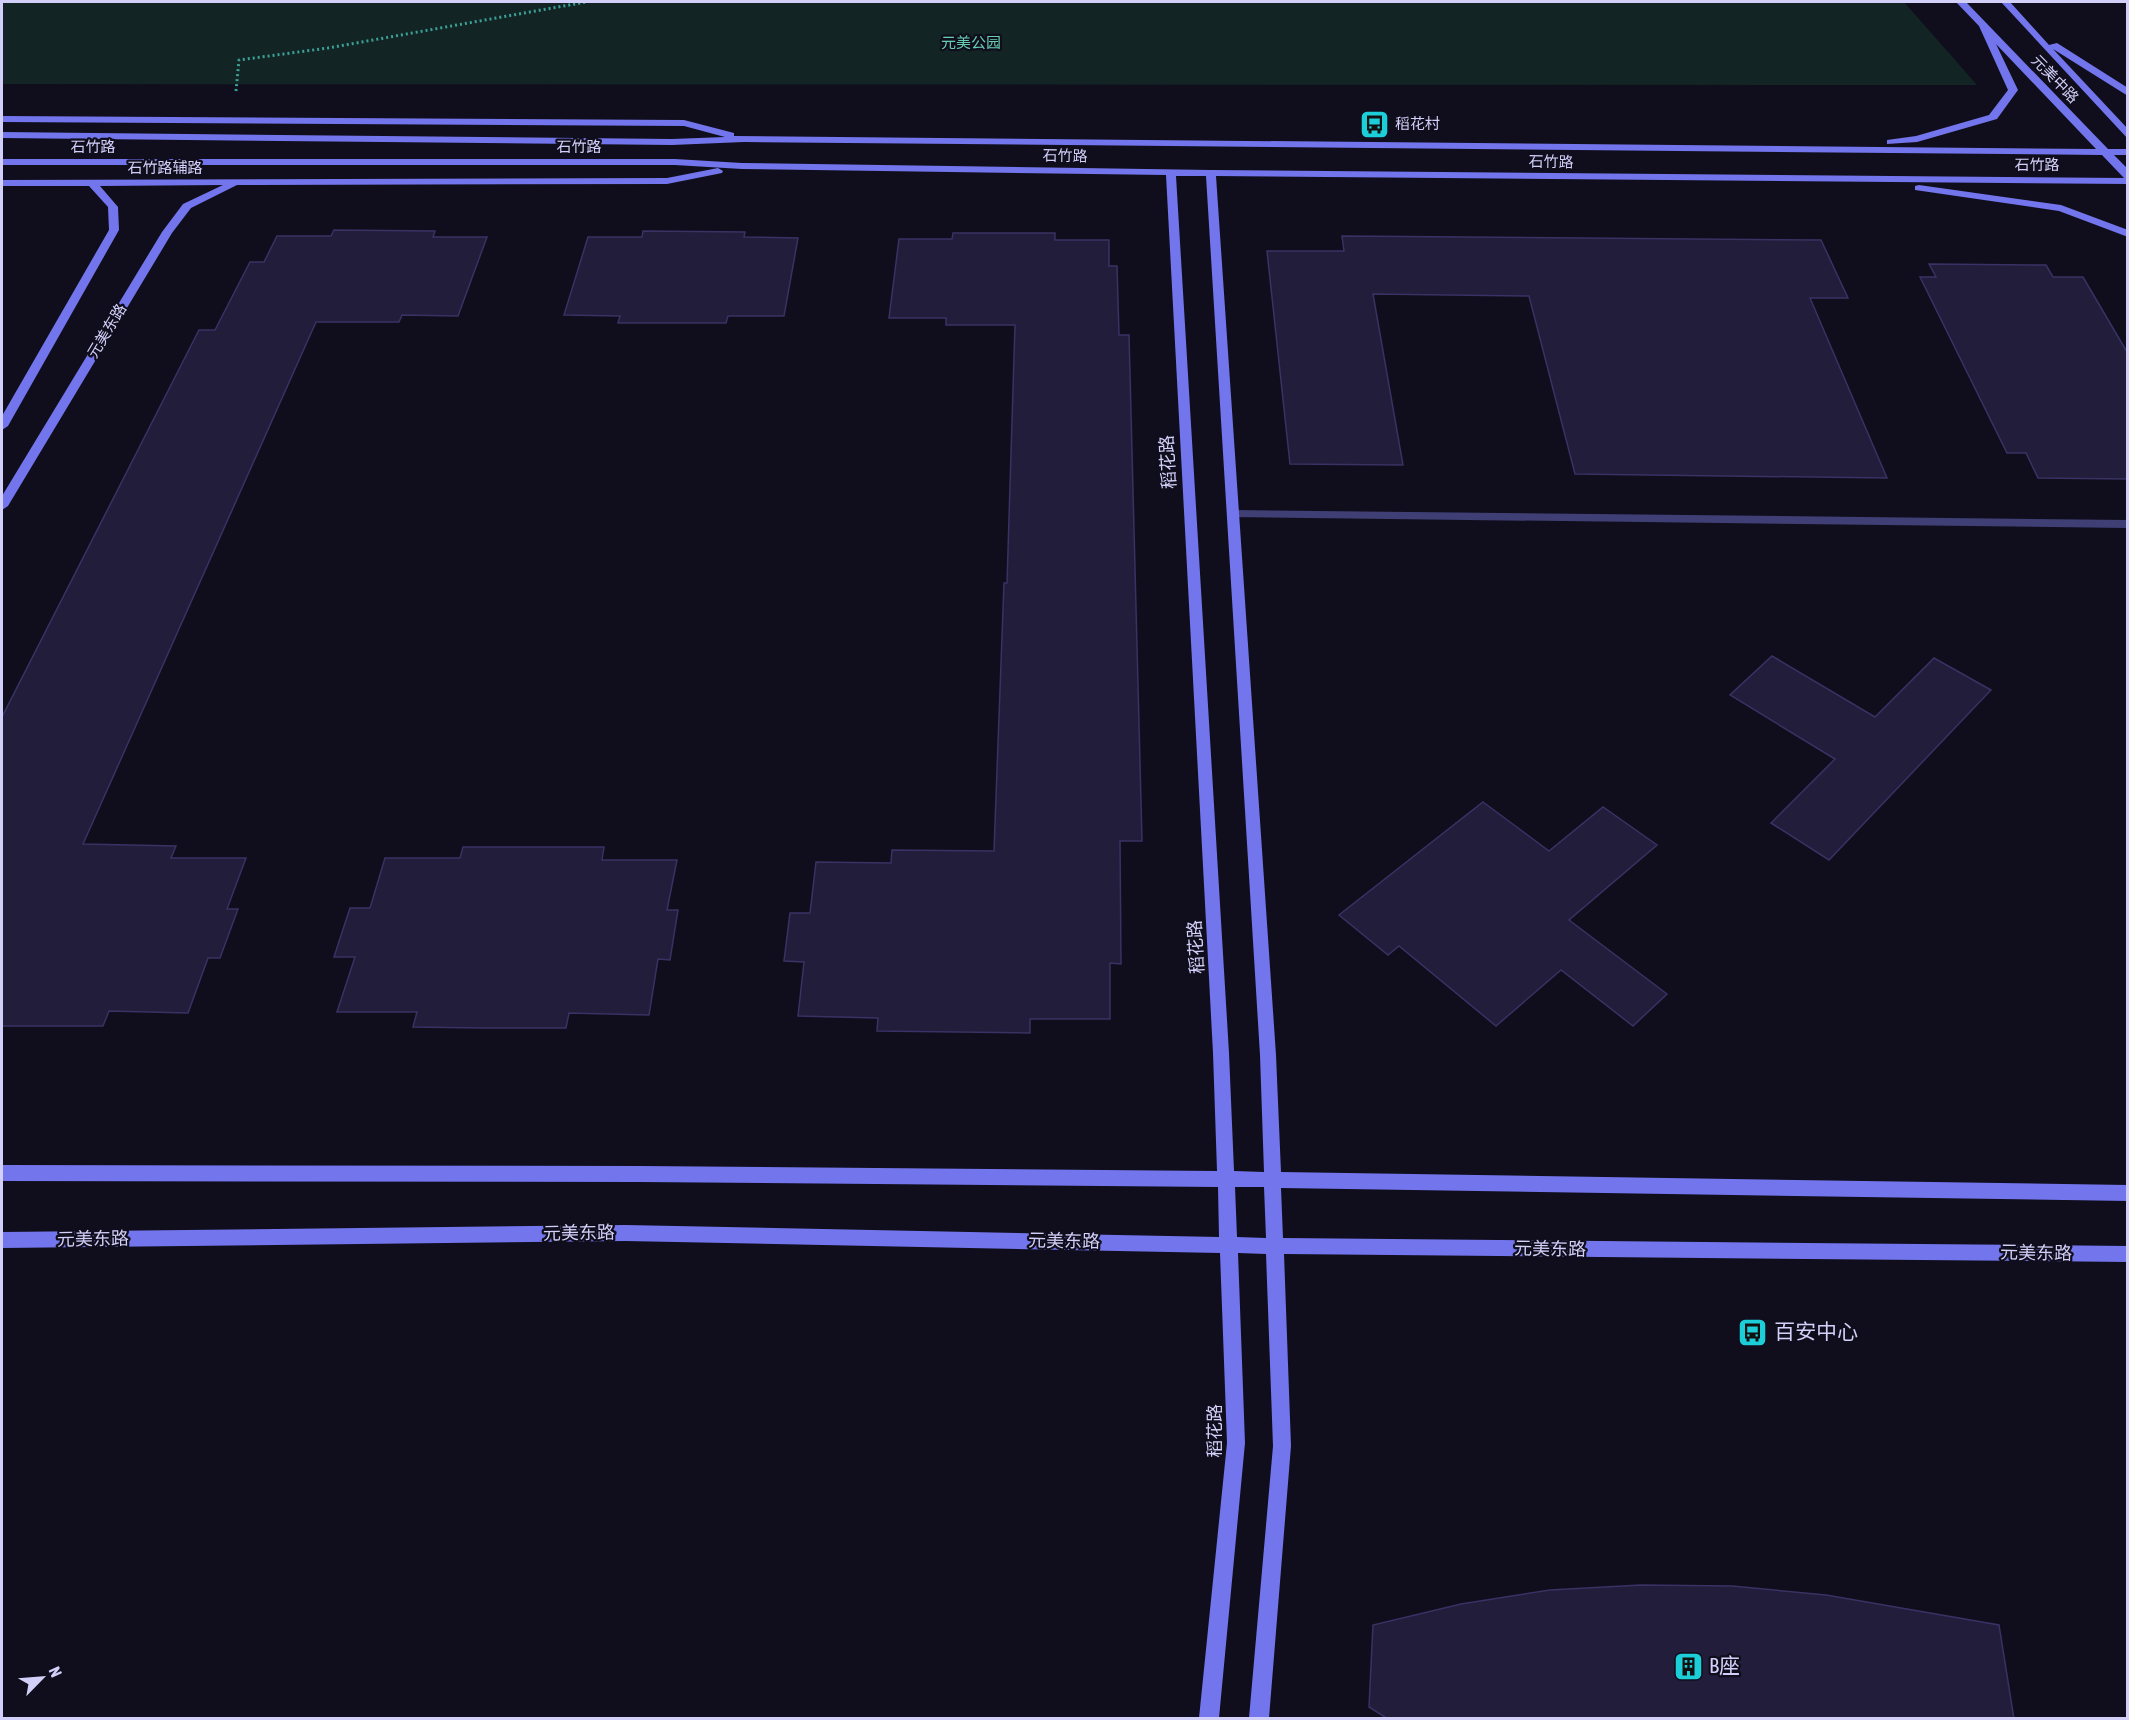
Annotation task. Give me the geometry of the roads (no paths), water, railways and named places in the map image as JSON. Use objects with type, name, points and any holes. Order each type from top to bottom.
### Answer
[{"type":"street","name":"元美中路","points":[[1961,2],[2127,176]]},
{"type":"street","name":"元美中路","points":[[2005,2],[2127,136]]},
{"type":"street","points":[[2025,23],[2076,62],[2127,93]]},
{"type":"street","points":[[1831,149],[1917,139],[1993,117],[2013,90],[1983,26]]},
{"type":"street","points":[[2,119],[684,123],[744,139]]},
{"type":"street","name":"石竹路","points":[[2,135],[672,142],[744,139],[2127,152]]},
{"type":"street","name":"石竹路","points":[[2,162],[675,162],[742,166],[1171,173],[2127,182]]},
{"type":"street","name":"石竹路辅路","points":[[2,183],[667,181],[742,166]]},
{"type":"street","name":"稻花路","points":[[1171,173],[1221,1053],[1236,1443],[1209,1719]]},
{"type":"street","points":[[1211,173],[1268,1055],[1282,1446],[1259,1719]]},
{"type":"street","points":[[1853,179],[2061,208],[2127,234]]},
{"type":"street","name":"元美东路","points":[[2,506],[167,232],[187,206],[237,183]]},
{"type":"street","points":[[2,426],[114,230],[113,207],[93,184]]},
{"type":"street","points":[[2,1173],[640,1174],[1226,1179],[1272,1182],[2127,1193]]},
{"type":"street","name":"元美东路","points":[[2,1240],[625,1233],[1275,1246],[2127,1254]]},
{"type":"lane","points":[[1233,514],[2127,524]]},
{"type":"place","name":"稻花村","points":[[1374,124]]},
{"type":"place","name":"百安中心","points":[[1753,1332]]},
{"type":"place","name":"B座","points":[[1688,1666]]},
{"type":"park label","name":"元美公园","points":[[971,43]]}]
